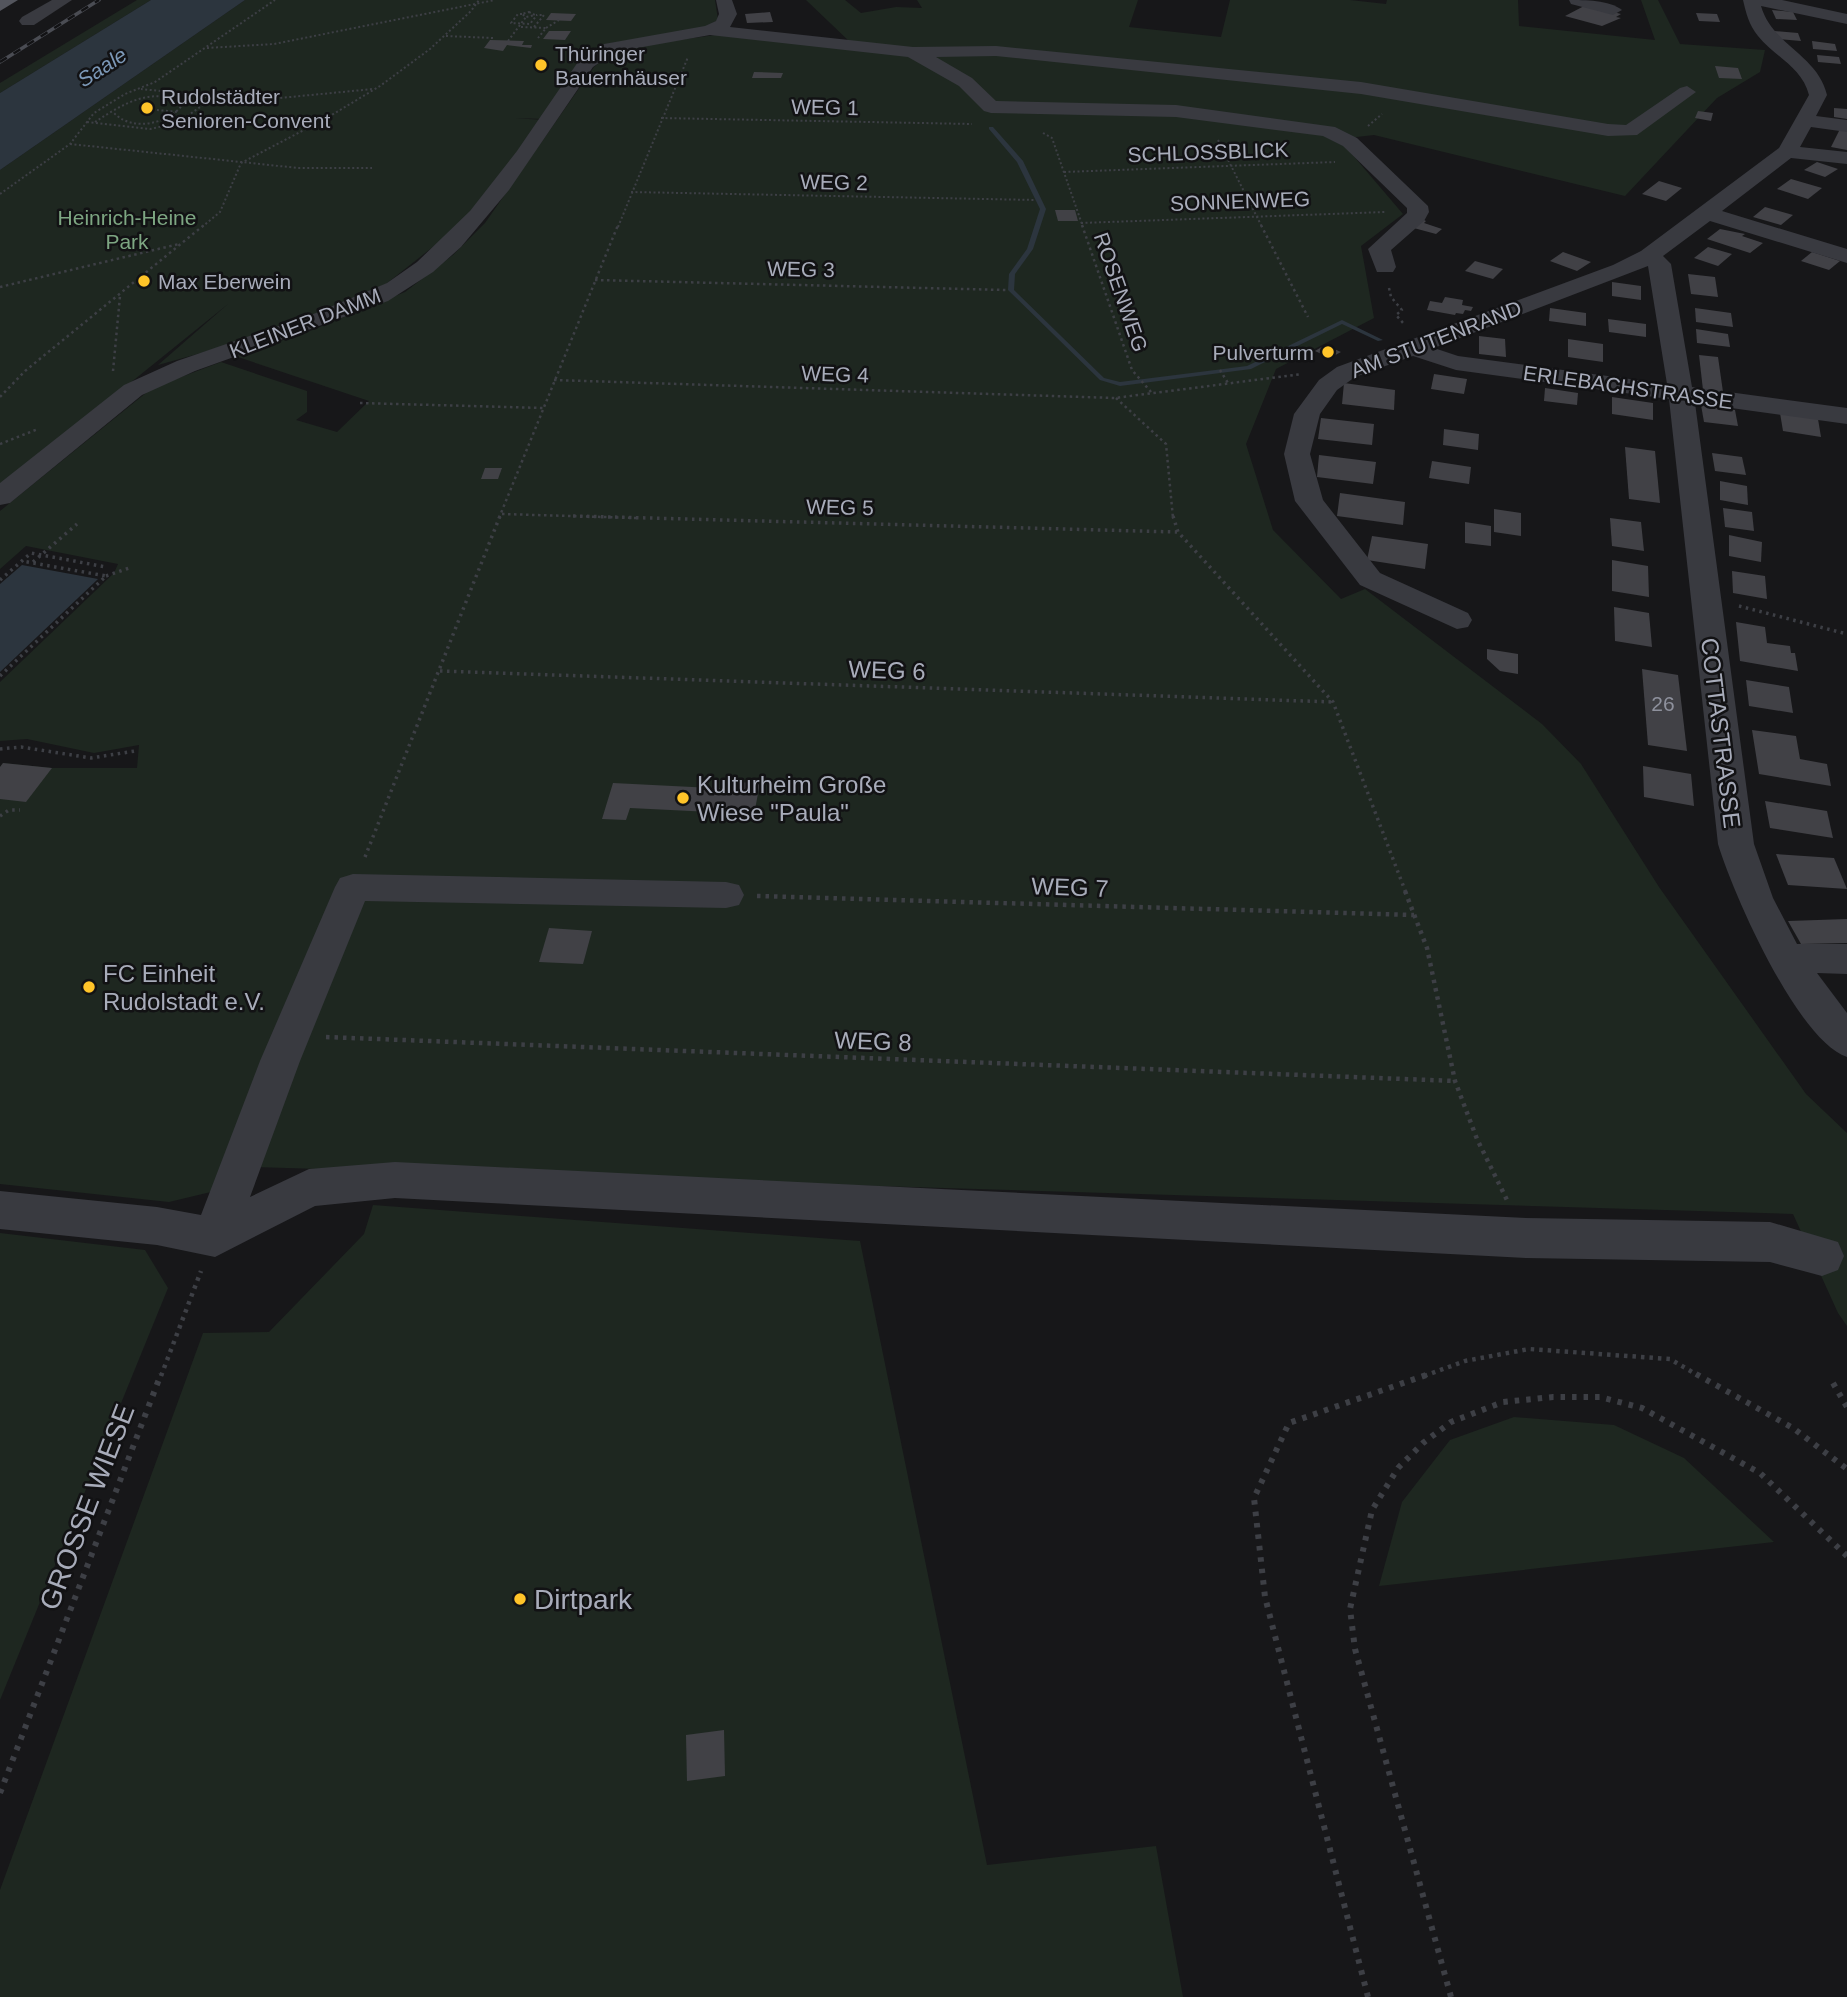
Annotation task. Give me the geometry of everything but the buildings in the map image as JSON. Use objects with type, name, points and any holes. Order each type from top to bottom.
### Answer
[{"type":"main road","points":[[0,6],[10,0]]},
{"type":"street","points":[[28,21],[64,0]]},
{"type":"street","points":[[702,32],[723,24],[728,14],[724,0]]},
{"type":"street","points":[[1577,0],[1613,9]]},
{"type":"street","name":"AM STUTENRAND","points":[[1457,620],[1370,579],[1309,501],[1297,454],[1307,414],[1328,385],[1346,372],[1408,339],[1621,270],[1649,256],[1787,152],[1818,95],[1813,75],[1768,40],[1760,27],[1751,0]]},
{"type":"street","points":[[1758,0],[1847,19]]},
{"type":"street","name":"KLEINER DAMM","points":[[0,497],[133,390],[158,377],[306,326],[394,289],[441,255],[474,222],[586,63],[610,48],[702,32],[912,52]]},
{"type":"street","points":[[912,52],[996,51],[1361,88],[1608,130],[1630,131],[1687,92]]},
{"type":"street","points":[[912,52],[955,73],[991,107],[1176,111],[1328,131],[1350,142],[1417,206],[1416,216],[1379,249],[1385,267]]},
{"type":"street","points":[[1804,120],[1847,125]]},
{"type":"street","points":[[1787,152],[1847,158]]},
{"type":"street","points":[[1707,213],[1847,256]]},
{"type":"street","points":[[1649,256],[1660,264],[1681,395]]},
{"type":"street","name":"ERLEBACHSTRASSE","points":[[1408,339],[1432,356],[1456,363],[1847,416]]},
{"type":"street","name":"COTTASTRASSE","points":[[1681,395],[1736,844],[1746,882],[1787,958],[1847,1041]]},
{"type":"street","points":[[215,1237],[289,1036],[353,887],[726,895]]},
{"type":"street","points":[[1787,958],[1847,959]]},
{"type":"street","points":[[0,1210],[157,1226],[215,1237],[309,1188],[395,1180],[1526,1238],[1770,1242],[1822,1256]]},
{"type":"path","points":[[0,194],[70,144],[94,113],[155,82],[275,0]]},
{"type":"path","points":[[205,48],[274,44],[495,0]]},
{"type":"path","points":[[0,397],[25,371],[220,212],[241,163],[330,117],[377,88],[445,36],[479,2]]},
{"type":"path","points":[[535,5],[529,12],[518,14],[511,23],[530,24],[536,15]]},
{"type":"path","points":[[529,12],[536,15]]},
{"type":"path","points":[[522,14],[526,17]]},
{"type":"path","points":[[508,41],[526,17],[544,15],[534,27]]},
{"type":"path","points":[[538,38],[546,28],[559,20]]},
{"type":"path","points":[[522,23],[546,28]]},
{"type":"path","points":[[353,887],[554,380],[696,38],[702,32]]},
{"type":"path","points":[[541,35],[546,35]]},
{"type":"path","points":[[445,36],[493,37]]},
{"type":"path","points":[[95,123],[114,113],[120,106],[135,100],[162,97],[182,102],[209,96],[248,99],[296,98],[377,88]]},
{"type":"path","points":[[87,122],[150,129],[177,123],[205,103],[199,95],[137,89]]},
{"type":"path","points":[[135,100],[131,98],[144,90]]},
{"type":"path","points":[[1350,142],[1404,95]]},
{"type":"path","points":[[114,113],[123,121],[158,120],[177,113],[183,108],[182,102]]},
{"type":"path","points":[[148,109],[177,113]]},
{"type":"path","name":"WEG 1","points":[[662,118],[975,124]]},
{"type":"path","points":[[158,120],[162,126]]},
{"type":"path","points":[[1213,131],[1308,317]]},
{"type":"path","name":"ROSENWEG","points":[[1042,132],[1052,138],[1132,370],[1151,393]]},
{"type":"path","points":[[70,144],[298,168],[372,168]]},
{"type":"path","name":"SCHLOSSBLICK","points":[[1063,172],[1341,162]]},
{"type":"path","name":"WEG 2","points":[[631,192],[1036,200]]},
{"type":"path","name":"SONNENWEG","points":[[1081,223],[1387,211]]},
{"type":"path","points":[[0,287],[183,243]]},
{"type":"path","points":[[1385,267],[1391,297],[1402,310],[1396,315],[1404,325],[1408,339]]},
{"type":"path","name":"WEG 3","points":[[595,280],[1006,290]]},
{"type":"path","points":[[113,372],[120,295]]},
{"type":"path","points":[[1220,370],[1228,383]]},
{"type":"path","name":"WEG 4","points":[[554,380],[1116,398],[1296,375],[1293,380]]},
{"type":"path","points":[[1116,398],[1166,444],[1173,521],[1178,532],[1333,702],[1427,948],[1455,1081],[1477,1139],[1526,1238]]},
{"type":"path","points":[[360,403],[543,408]]},
{"type":"path","name":"WEG 5","points":[[502,514],[1178,532]]},
{"type":"path","points":[[32,563],[76,524]]},
{"type":"path","points":[[0,580],[31,553],[106,567]]},
{"type":"path","points":[[22,561],[106,576]]},
{"type":"path","points":[[0,676],[106,576],[129,568]]},
{"type":"path","points":[[1704,598],[1847,634]]},
{"type":"path","name":"WEG 6","points":[[440,671],[1333,702]]},
{"type":"path","points":[[0,748],[21,747],[91,758],[135,751]]},
{"type":"path","points":[[0,816],[9,810],[20,810]]},
{"type":"path","name":"WEG 7","points":[[726,895],[1414,915]]},
{"type":"path","name":"WEG 8","points":[[289,1036],[1455,1081]]},
{"type":"path","name":"GROSSE WIESE","points":[[0,1793],[215,1237]]},
{"type":"path","points":[[1368,1997],[1265,1597],[1254,1498],[1289,1423],[1465,1361],[1529,1349],[1646,1356],[1670,1359],[1794,1428],[1847,1469]]},
{"type":"path","points":[[1833,1383],[1847,1407]]},
{"type":"path","points":[[1451,1997],[1355,1649],[1350,1609],[1372,1510],[1398,1468],[1423,1443],[1451,1422],[1503,1402],[1553,1397],[1600,1397],[1642,1408],[1760,1473],[1847,1556]]},
{"type":"green space","points":[[137,0],[151,0],[0,93],[0,83]]},
{"type":"green space","name":"Heinrich-Heine Park","points":[[245,0],[715,0],[718,20],[703,28],[612,43],[544,119],[515,118],[543,120],[458,227],[386,284],[296,322],[158,365],[228,304],[0,488],[0,170]]},
{"type":"green space","points":[[806,0],[845,0],[861,13],[896,7],[922,8],[917,0],[1138,0],[1129,27],[1221,37],[1230,0],[1350,0],[1386,4],[1387,0],[1518,0],[1519,26],[1655,40],[1641,0],[1658,0],[1680,44],[1765,50],[1760,72],[1717,98],[1625,196],[1374,135],[1339,139],[1403,214],[1361,246],[1374,318],[1276,369],[1246,444],[1273,530],[1341,599],[1365,589],[1542,724],[1581,764],[1659,887],[1806,1094],[1847,1133],[1847,1326],[1838,1313],[1793,1214],[224,1166],[215,1191],[169,1202],[0,1184],[0,767],[3,763],[52,768],[137,768],[139,745],[94,753],[27,739],[0,741],[0,682],[114,573],[118,564],[26,546],[0,569],[0,511],[152,388],[221,362],[307,391],[307,412],[296,420],[337,432],[369,401],[235,356],[310,331],[405,292],[453,255],[485,223],[594,67],[605,57],[626,47],[738,32],[851,43]]},
{"type":"green space","name":"Dirtpark","points":[[373,1205],[860,1241],[987,1865],[1156,1846],[1183,1997],[0,1997],[0,1890],[203,1333],[269,1332],[364,1234]]},
{"type":"green space","points":[[0,1233],[145,1250],[168,1288],[0,1700]]},
{"type":"green space","points":[[1514,1417],[1614,1425],[1684,1458],[1774,1542],[1379,1586],[1402,1502],[1450,1440]]},
{"type":"water","name":"Saale","points":[[151,0],[245,0],[0,170],[0,93]]},
{"type":"water","points":[[22,565],[98,579],[0,672],[0,584]]},
{"type":"waterway","points":[[991,128],[1020,161],[1043,209],[1030,249],[1012,274],[1011,290],[1102,379],[1120,384],[1249,368],[1342,322],[1380,340]]},
{"type":"railway","points":[[0,62],[99,0]]},
{"type":"place","name":"Thüringer Bauernhäuser","points":[[541,65]]},
{"type":"place","name":"Rudolstädter Senioren-Convent","points":[[147,108]]},
{"type":"place","name":"Max Eberwein","points":[[144,281]]},
{"type":"place","name":"Pulverturm","points":[[1328,352]]},
{"type":"place","name":"Kulturheim Große Wiese \"Paula\"","points":[[683,798]]},
{"type":"place","name":"FC Einheit Rudolstadt e.V.","points":[[89,987]]},
{"type":"place","name":"Dirtpark","points":[[520,1599]]}]
